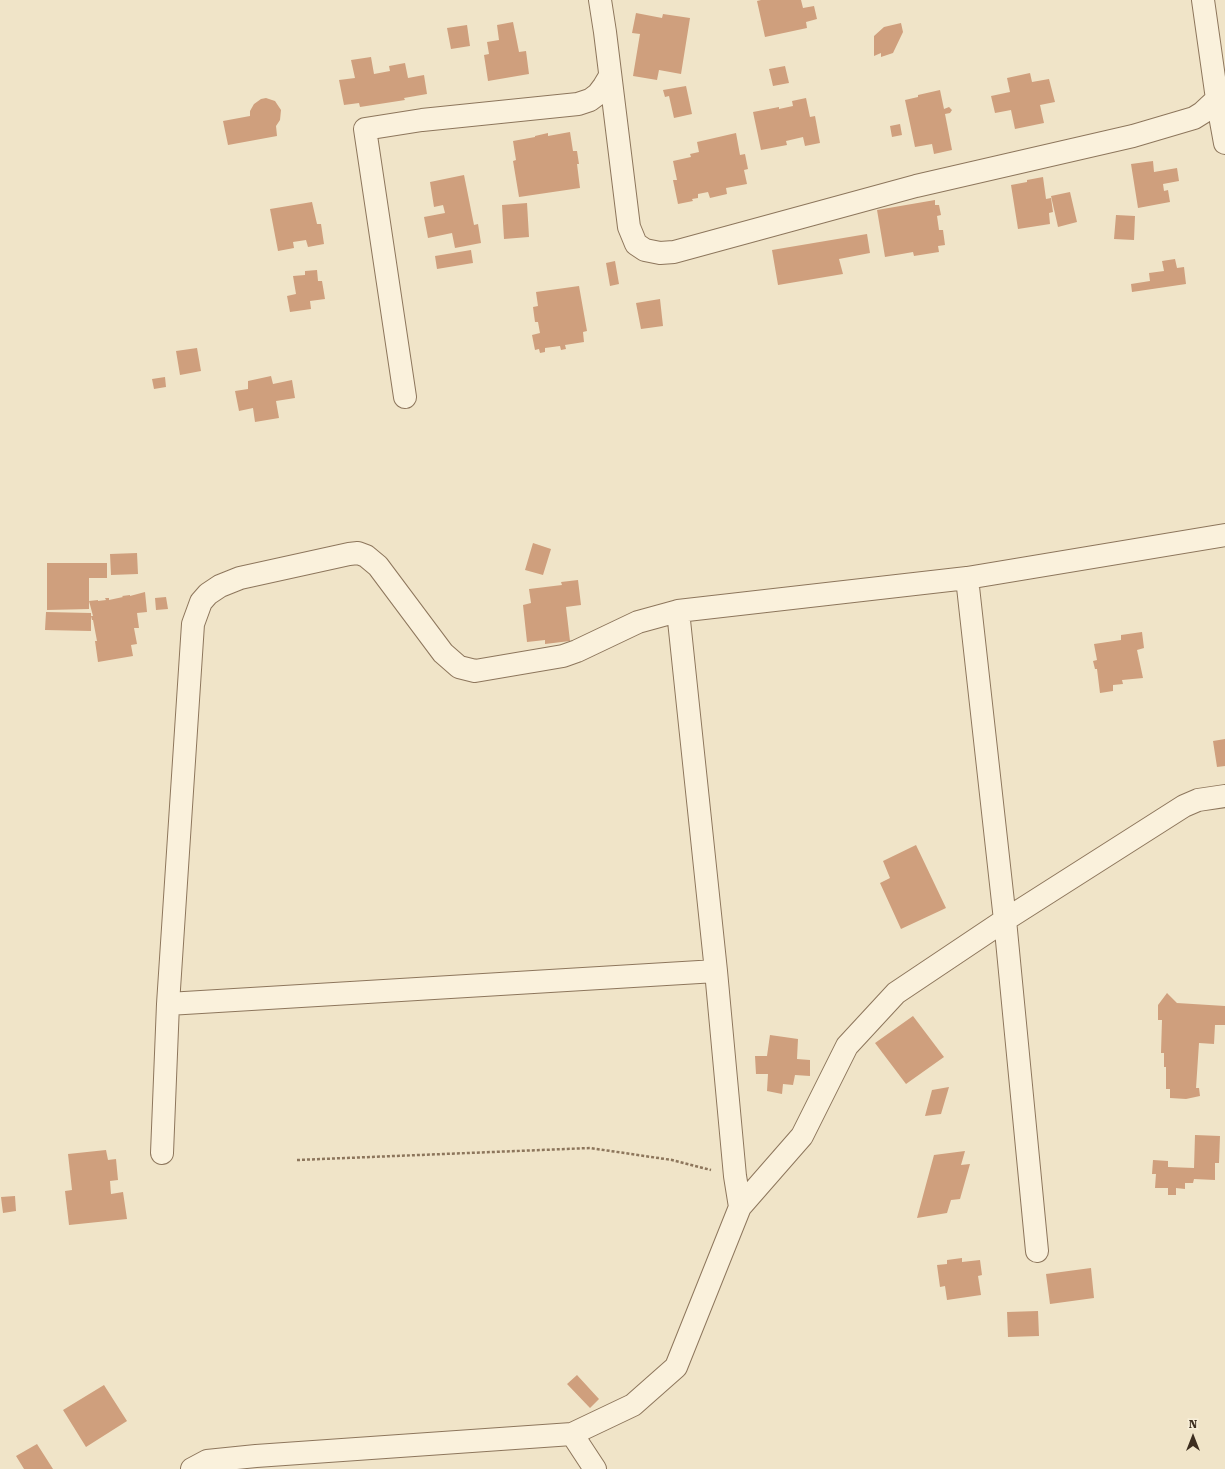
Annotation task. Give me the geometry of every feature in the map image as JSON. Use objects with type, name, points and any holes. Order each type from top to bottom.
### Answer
[{"type":"street","points":[[600,0],[629,227],[636,244],[645,250],[660,253],[674,252],[916,186],[1141,134],[1194,118],[1202,114],[1217,99]]},
{"type":"street","points":[[1203,0],[1217,99],[1225,143]]},
{"type":"street","points":[[405,397],[365,129],[422,120],[578,104],[590,100],[598,94],[610,76]]},
{"type":"street","points":[[162,1152],[168,1004],[193,624],[201,602],[208,594],[220,586],[240,578],[358,553],[366,556],[378,566],[443,653],[453,664],[464,670],[474,671],[563,656],[638,622],[678,611],[967,578],[1225,535]]},
{"type":"street","points":[[967,578],[1005,920],[1037,1251]]},
{"type":"street","points":[[678,611],[716,971],[735,1176],[740,1207]]},
{"type":"street","points":[[192,1469],[207,1461],[262,1462],[572,1434],[633,1405],[676,1367],[740,1207],[802,1136],[847,1046],[886,1003],[896,993],[1005,920],[1184,806],[1198,800],[1225,796]]},
{"type":"street","points":[[168,1004],[716,971]]},
{"type":"street","points":[[572,1434],[595,1469]]},
{"type":"path","points":[[297,1160],[590,1148],[672,1160],[735,1176]]},
{"type":"building","points":[[801,0],[803,8],[814,6],[817,19],[806,22],[807,28],[765,37],[757,1]]},
{"type":"building","points":[[636,13],[662,18],[663,14],[690,18],[681,74],[659,70],[657,80],[633,76],[640,34],[632,33]]},
{"type":"building","points":[[513,22],[519,52],[526,51],[529,74],[488,81],[484,55],[489,54],[487,42],[499,40],[497,25]]},
{"type":"building","points":[[901,23],[903,32],[893,53],[881,57],[881,53],[874,56],[874,36],[884,27]]},
{"type":"building","points":[[467,25],[470,46],[451,49],[447,28]]},
{"type":"building","points":[[371,57],[374,74],[390,71],[389,66],[405,63],[408,78],[424,75],[427,94],[404,98],[405,100],[360,107],[359,103],[344,105],[339,80],[355,78],[351,60]]},
{"type":"building","points":[[785,66],[789,83],[773,86],[769,69]]},
{"type":"building","points":[[1030,73],[1032,82],[1049,79],[1055,102],[1040,105],[1044,123],[1015,129],[1011,110],[995,113],[991,96],[1010,92],[1007,78]]},
{"type":"building","points":[[686,86],[692,114],[674,118],[669,96],[665,97],[663,90]]},
{"type":"building","points":[[940,90],[944,109],[949,107],[952,110],[950,113],[945,114],[952,150],[934,154],[932,144],[915,147],[905,100],[918,97],[918,95]]},
{"type":"building","points":[[266,98],[275,101],[281,110],[280,120],[276,126],[277,136],[228,145],[223,121],[250,116],[250,111],[254,104],[261,99]]},
{"type":"building","points":[[806,98],[810,117],[815,116],[820,143],[805,146],[803,137],[786,141],[787,145],[761,150],[753,112],[793,106],[792,101]]},
{"type":"building","points":[[900,124],[902,135],[892,137],[890,126]]},
{"type":"building","points":[[570,132],[573,151],[577,151],[580,188],[519,197],[513,161],[516,160],[513,141],[548,133],[548,136]]},
{"type":"building","points":[[736,133],[740,155],[745,154],[748,169],[744,170],[747,184],[726,188],[727,194],[710,198],[708,192],[698,194],[698,198],[692,199],[693,201],[678,204],[673,180],[677,180],[673,161],[691,157],[690,154],[699,152],[697,142]]},
{"type":"building","points":[[1153,161],[1154,172],[1177,168],[1179,181],[1163,184],[1164,191],[1168,190],[1170,202],[1138,208],[1131,164]]},
{"type":"building","points":[[464,175],[474,225],[478,224],[481,243],[455,248],[452,233],[428,238],[424,217],[445,213],[443,205],[434,207],[430,182]]},
{"type":"building","points":[[1043,177],[1046,199],[1051,198],[1053,212],[1049,213],[1050,224],[1018,229],[1011,185]]},
{"type":"building","points":[[1070,192],[1077,222],[1058,227],[1051,196]]},
{"type":"building","points":[[935,200],[935,205],[939,205],[941,215],[937,216],[939,230],[943,230],[945,245],[938,246],[939,252],[914,256],[913,252],[885,257],[877,210]]},
{"type":"building","points":[[312,202],[317,224],[321,224],[324,244],[308,247],[306,240],[293,242],[294,248],[278,251],[270,209]]},
{"type":"building","points":[[527,203],[529,237],[504,239],[502,205]]},
{"type":"building","points":[[1116,215],[1135,216],[1134,240],[1114,239]]},
{"type":"building","points":[[867,234],[870,253],[839,259],[843,274],[778,285],[772,250]]},
{"type":"building","points":[[471,250],[473,263],[437,269],[435,256]]},
{"type":"building","points":[[1175,259],[1177,268],[1184,267],[1186,284],[1132,292],[1131,284],[1150,281],[1149,273],[1164,271],[1162,261]]},
{"type":"building","points":[[615,261],[619,284],[610,286],[606,263]]},
{"type":"building","points":[[317,270],[318,281],[322,281],[325,299],[310,301],[311,309],[290,312],[287,296],[296,294],[293,276],[305,275],[305,271]]},
{"type":"building","points":[[579,286],[587,331],[583,332],[584,342],[565,345],[566,349],[561,350],[560,346],[545,348],[545,352],[540,353],[539,349],[535,350],[532,335],[540,333],[538,322],[535,322],[533,307],[538,306],[536,292]]},
{"type":"building","points":[[660,299],[663,326],[641,329],[636,303]]},
{"type":"building","points":[[197,348],[201,371],[180,375],[176,351]]},
{"type":"building","points":[[271,376],[273,384],[292,380],[295,398],[276,401],[279,418],[255,422],[253,408],[239,411],[235,391],[248,389],[248,381]]},
{"type":"building","points":[[165,377],[166,387],[154,389],[152,379]]},
{"type":"building","points":[[533,543],[551,549],[543,575],[525,570]]},
{"type":"building","points":[[137,553],[138,574],[111,575],[110,554]]},
{"type":"building","points":[[47,563],[107,563],[107,578],[89,578],[89,609],[47,610]]},
{"type":"building","points":[[578,580],[581,605],[566,607],[570,641],[545,644],[545,640],[527,642],[523,605],[531,603],[529,589],[562,585],[561,582]]},
{"type":"building","points":[[145,592],[147,612],[137,613],[139,628],[134,628],[137,644],[131,645],[133,656],[98,662],[95,641],[97,641],[89,601],[106,600],[105,598],[109,598],[109,600]]},
{"type":"building","points":[[166,597],[168,609],[156,610],[155,598]]},
{"type":"building","points":[[46,612],[91,613],[91,631],[45,630]]},
{"type":"building","points":[[1142,632],[1144,648],[1137,650],[1143,678],[1122,680],[1123,684],[1113,685],[1113,691],[1100,693],[1097,669],[1095,669],[1093,661],[1097,660],[1094,644],[1121,640],[1121,635]]},
{"type":"building","points":[[1225,739],[1225,766],[1217,767],[1213,741]]},
{"type":"building","points":[[916,845],[946,908],[901,929],[880,883],[890,878],[883,861]]},
{"type":"building","points":[[1167,993],[1177,1003],[1225,1006],[1225,1025],[1215,1025],[1214,1044],[1199,1043],[1196,1088],[1199,1088],[1200,1096],[1186,1099],[1170,1098],[1170,1089],[1166,1089],[1166,1067],[1164,1067],[1164,1053],[1161,1053],[1162,1020],[1158,1020],[1158,1005]]},
{"type":"building","points":[[913,1016],[944,1057],[906,1084],[875,1043]]},
{"type":"building","points":[[770,1035],[798,1039],[797,1059],[810,1060],[810,1076],[795,1075],[793,1085],[783,1084],[782,1094],[767,1091],[768,1074],[756,1074],[755,1056],[767,1056]]},
{"type":"building","points":[[949,1087],[941,1114],[925,1116],[932,1090]]},
{"type":"building","points":[[1195,1135],[1220,1136],[1219,1163],[1215,1163],[1215,1180],[1194,1179],[1193,1183],[1185,1183],[1185,1189],[1176,1188],[1176,1195],[1168,1195],[1168,1188],[1155,1188],[1156,1174],[1152,1174],[1153,1160],[1168,1161],[1168,1167],[1194,1168]]},
{"type":"building","points":[[106,1150],[108,1160],[116,1159],[118,1180],[110,1181],[111,1194],[123,1192],[127,1219],[69,1225],[65,1191],[72,1190],[68,1154]]},
{"type":"building","points":[[965,1151],[961,1165],[970,1164],[960,1199],[951,1200],[947,1213],[917,1218],[934,1155]]},
{"type":"building","points":[[15,1196],[16,1211],[3,1213],[1,1197]]},
{"type":"building","points":[[962,1258],[962,1262],[980,1260],[982,1275],[978,1276],[981,1295],[947,1300],[945,1286],[940,1287],[937,1265],[947,1264],[947,1260]]},
{"type":"building","points":[[1091,1268],[1094,1298],[1050,1304],[1046,1274]]},
{"type":"building","points":[[1038,1311],[1039,1336],[1008,1337],[1007,1312]]},
{"type":"building","points":[[577,1375],[599,1399],[590,1408],[567,1384]]},
{"type":"building","points":[[104,1385],[127,1421],[86,1447],[63,1410]]},
{"type":"building","points":[[37,1444],[53,1469],[24,1469],[16,1456]]}]
